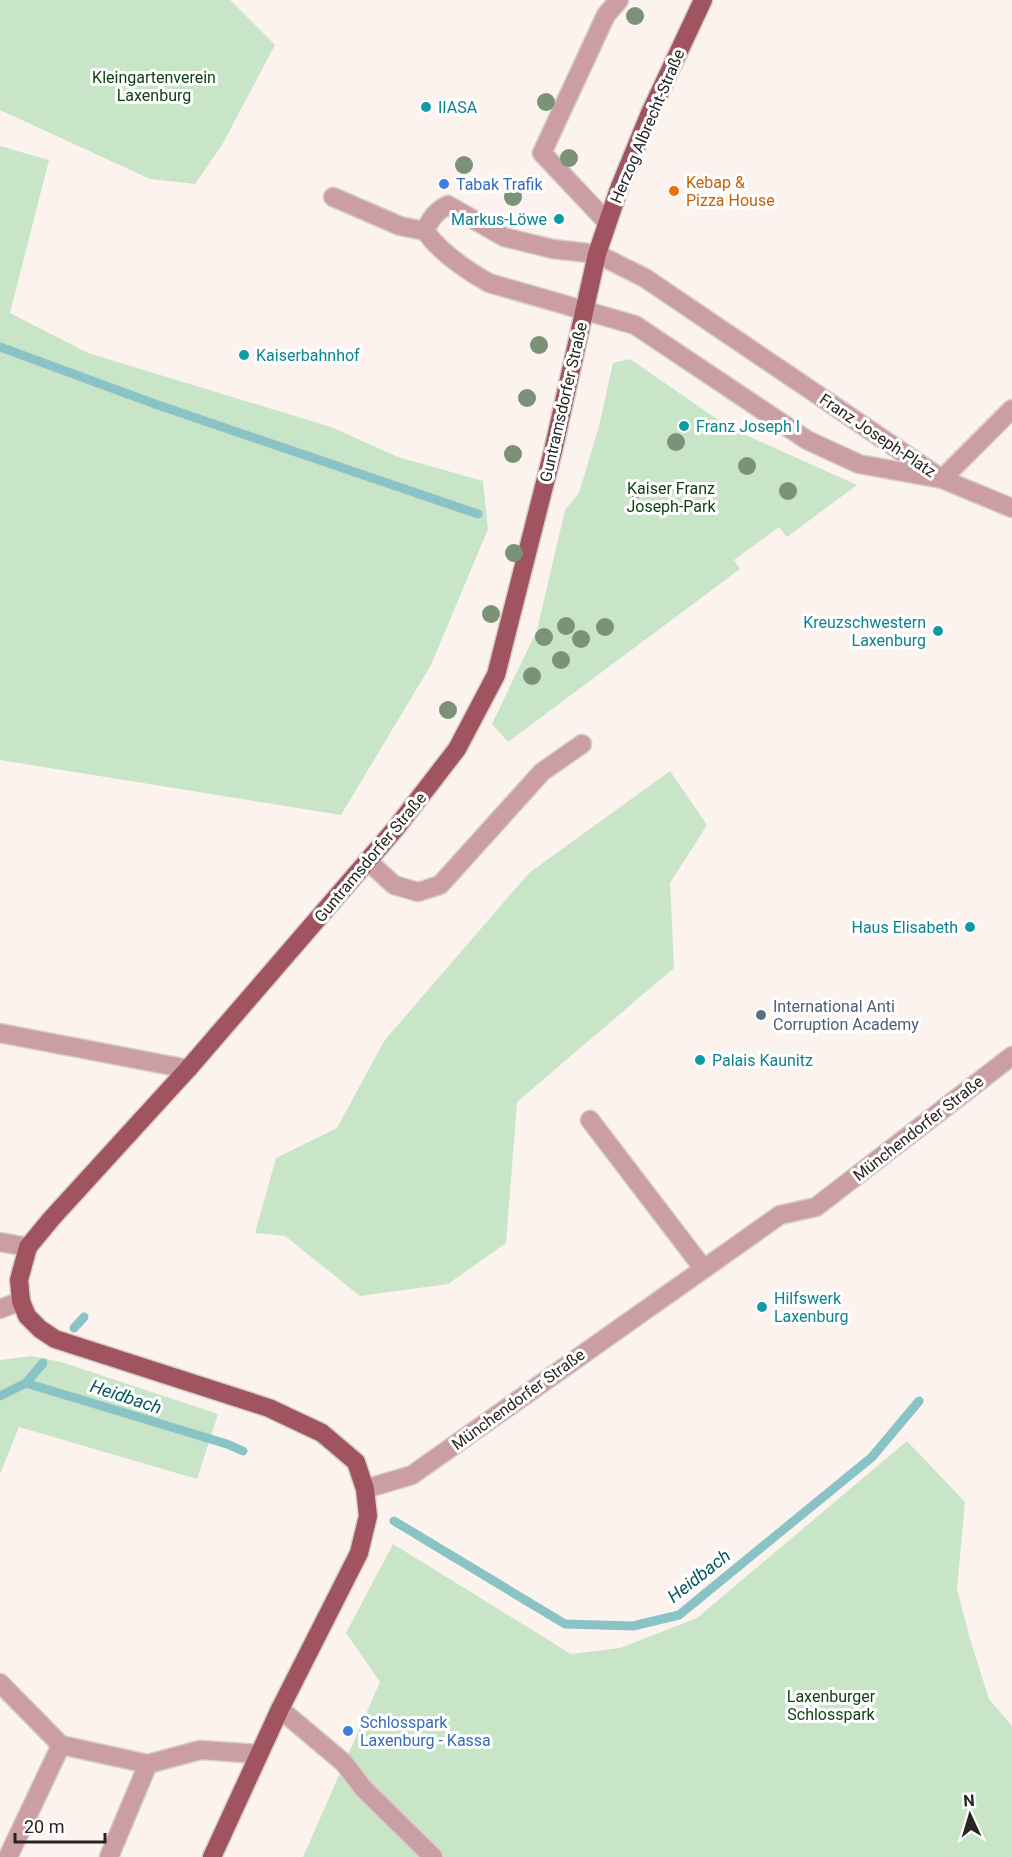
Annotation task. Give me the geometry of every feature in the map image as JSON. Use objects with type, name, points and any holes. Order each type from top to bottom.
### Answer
[{"type":"main road","name":"Herzog Albrecht-Straße","points":[[597,254],[650,113],[703,0]]},
{"type":"main road","points":[[584,312],[597,254]]},
{"type":"main road","name":"Guntramsdorfer Straße","points":[[21,1301],[19,1280],[28,1247],[188,1069],[368,861],[457,749],[496,675],[553,451],[584,312]]},
{"type":"main road","points":[[21,1301],[27,1316],[55,1339],[268,1408],[322,1434],[356,1462],[365,1489],[368,1516],[359,1553],[279,1709],[212,1857]]},
{"type":"street","points":[[608,222],[542,153],[606,15],[619,0]]},
{"type":"street","points":[[333,197],[400,226],[428,225]]},
{"type":"street","name":"Franz Joseph-Platz","points":[[448,205],[504,237],[553,249],[597,254],[645,278],[942,479],[859,464],[807,440],[635,325],[489,283],[473,274],[430,239],[428,225],[439,210],[448,205]]},
{"type":"street","points":[[1012,409],[942,479],[1012,508]]},
{"type":"street","points":[[368,861],[394,885],[418,892],[440,885],[542,772],[582,744]]},
{"type":"street","points":[[0,1033],[188,1069]]},
{"type":"street","name":"Münchendorfer Straße","points":[[365,1489],[412,1475],[780,1215],[816,1207],[1012,1056]]},
{"type":"street","points":[[590,1120],[703,1268]]},
{"type":"street","points":[[0,1242],[28,1247]]},
{"type":"street","points":[[0,1309],[21,1301]]},
{"type":"street","points":[[0,1683],[61,1745],[148,1764],[200,1750],[259,1754]]},
{"type":"street","points":[[279,1709],[344,1763],[363,1788],[433,1857]]},
{"type":"street","points":[[8,1857],[61,1745]]},
{"type":"street","points":[[109,1857],[148,1764]]},
{"type":"green space","name":"Kleingartenverein Laxenburg","points":[[0,0],[230,0],[275,45],[222,145],[195,184],[150,179],[0,110]]},
{"type":"green space","points":[[0,146],[49,160],[10,313],[88,353],[331,427],[398,457],[483,481],[488,529],[431,665],[341,815],[0,760]]},
{"type":"green space","name":"Kaiser Franz Joseph-Park","points":[[630,359],[730,428],[857,485],[787,537],[779,527],[734,560],[740,569],[508,742],[492,724],[537,630],[565,510],[579,493],[599,426],[613,363]]},
{"type":"green space","points":[[670,771],[707,825],[670,883],[674,968],[517,1102],[506,1243],[448,1284],[360,1296],[285,1236],[255,1233],[276,1158],[337,1128],[384,1041],[529,873]]},
{"type":"green space","points":[[32,1356],[61,1362],[218,1414],[197,1479],[19,1427],[0,1474],[0,1360]]},
{"type":"green space","name":"Laxenburger Schlosspark","points":[[907,1441],[965,1502],[957,1589],[989,1699],[1012,1726],[1012,1857],[303,1857],[380,1682],[346,1633],[393,1544],[571,1654],[620,1648],[697,1618]]},
{"type":"waterway","points":[[0,347],[155,404],[478,514]]},
{"type":"waterway","points":[[74,1328],[84,1317]]},
{"type":"waterway","points":[[26,1383],[43,1363]]},
{"type":"waterway","name":"Heidbach","points":[[0,1396],[26,1383],[227,1444],[243,1451]]},
{"type":"waterway","name":"Heidbach","points":[[394,1521],[565,1624],[633,1626],[679,1615],[872,1457],[919,1401]]},
{"type":"place","name":"IIASA","points":[[426,107]]},
{"type":"place","name":"Tabak Trafik","points":[[444,184]]},
{"type":"place","name":"Kebap & Pizza House","points":[[674,191]]},
{"type":"place","name":"Markus-Löwe","points":[[559,219]]},
{"type":"place","name":"Kaiserbahnhof","points":[[244,355]]},
{"type":"place","name":"Franz Joseph I","points":[[684,426]]},
{"type":"place","name":"Kreuzschwestern Laxenburg","points":[[938,631]]},
{"type":"place","name":"Haus Elisabeth","points":[[970,927]]},
{"type":"place","name":"International Anti Corruption Academy","points":[[761,1015]]},
{"type":"place","name":"Palais Kaunitz","points":[[700,1060]]},
{"type":"place","name":"Hilfswerk Laxenburg","points":[[762,1307]]},
{"type":"place","name":"Schlosspark Laxenburg - Kassa","points":[[348,1731]]}]
